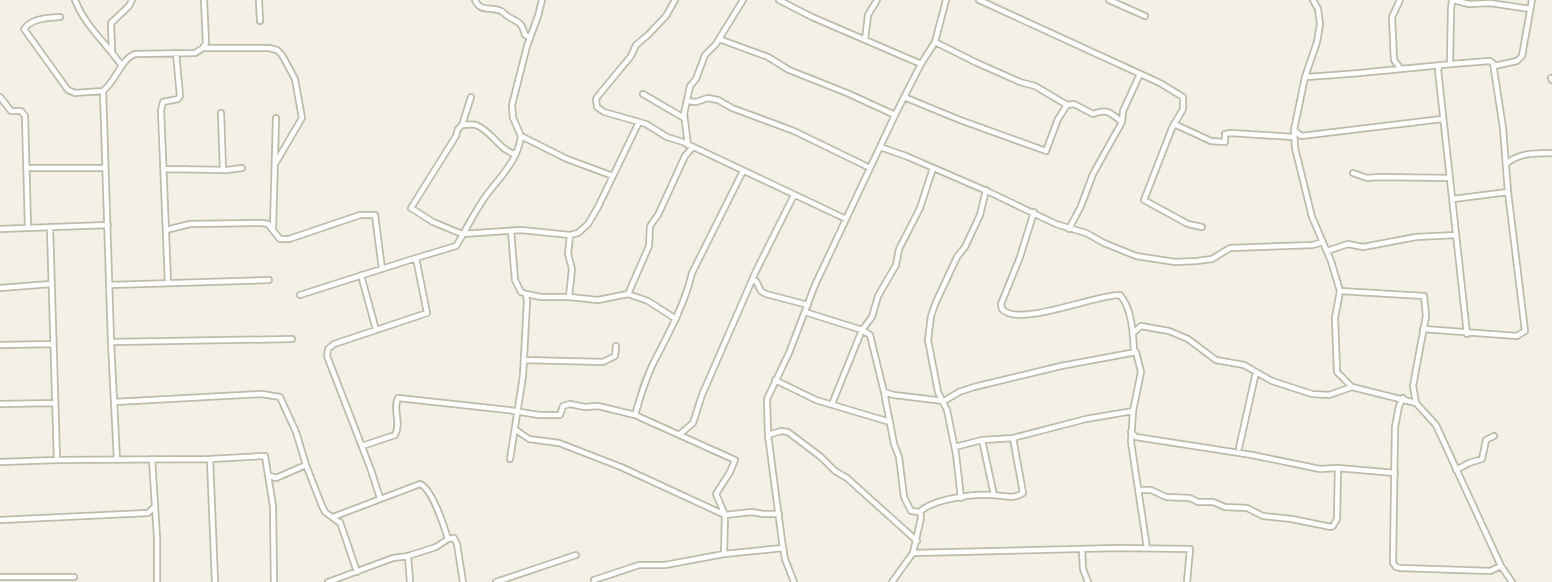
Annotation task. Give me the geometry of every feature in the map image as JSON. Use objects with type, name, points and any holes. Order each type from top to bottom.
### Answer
[{"type":"street","points":[[75,0],[78,11],[88,26],[112,51],[122,66]]},
{"type":"street","points":[[112,51],[111,23],[129,6],[132,0]]},
{"type":"street","points":[[204,0],[206,43],[204,48]]},
{"type":"street","points":[[259,0],[260,21]]},
{"type":"street","points":[[475,0],[483,9],[499,10],[518,21],[523,26],[525,35],[529,37]]},
{"type":"street","points":[[542,0],[529,37],[513,105],[513,118],[521,136],[567,159],[613,176]]},
{"type":"street","points":[[675,0],[666,16],[636,45],[626,62],[596,99],[600,110],[639,122],[846,219]]},
{"type":"street","points":[[628,294],[649,246],[650,226],[658,215],[691,146],[684,118],[690,86],[696,79],[701,61],[719,39],[743,0]]},
{"type":"street","points":[[779,0],[812,17],[921,64]]},
{"type":"street","points":[[865,40],[868,15],[877,0]]},
{"type":"street","points":[[794,582],[783,548],[768,435],[767,399],[870,168],[921,64],[935,42],[946,0]]},
{"type":"street","points":[[979,0],[1160,83],[1183,97],[1183,109],[1174,124],[1144,200],[1188,224],[1202,227]]},
{"type":"street","points":[[1109,0],[1145,16]]},
{"type":"street","points":[[1313,0],[1318,9],[1320,24],[1317,42],[1305,77],[1294,137],[1296,157],[1310,212],[1327,251],[1340,291],[1335,318],[1337,372],[1352,387],[1416,403],[1436,425],[1501,566],[1512,582]]},
{"type":"street","points":[[1400,0],[1392,17],[1394,60],[1400,68]]},
{"type":"street","points":[[1450,63],[1450,9],[1453,0],[1469,4],[1490,3],[1530,9]]},
{"type":"street","points":[[1494,66],[1517,61],[1522,56],[1532,0]]},
{"type":"street","points":[[60,17],[38,20],[24,27],[68,90],[75,93],[103,91],[115,79],[129,56],[135,54],[195,53],[204,48],[277,50],[295,79],[302,118],[275,165]]},
{"type":"street","points":[[719,39],[768,57],[789,70],[895,115]]},
{"type":"street","points":[[935,42],[975,63],[1041,89],[1067,105],[1074,104],[1093,114],[1102,110],[1107,111],[1122,122]]},
{"type":"street","points":[[168,283],[161,105],[163,102],[178,99],[180,96],[176,53]]},
{"type":"street","points":[[1305,77],[1450,63],[1490,62],[1494,66],[1525,331],[1517,336],[1423,329]]},
{"type":"street","points":[[1440,65],[1438,70],[1442,119],[1447,138],[1449,178],[1467,334]]},
{"type":"street","points":[[1069,229],[1093,174],[1122,122],[1123,111],[1140,74]]},
{"type":"street","points":[[103,91],[117,460]]},
{"type":"street","points":[[643,94],[684,118]]},
{"type":"street","points":[[0,97],[11,111],[21,111],[25,116],[28,228]]},
{"type":"street","points":[[471,97],[462,126],[411,208],[433,222],[462,234],[533,230],[570,235],[578,233],[588,224],[639,122]]},
{"type":"street","points":[[904,97],[1046,151],[1058,119],[1067,105]]},
{"type":"street","points":[[687,101],[696,102],[708,98],[718,100],[726,106],[794,131],[870,168]]},
{"type":"street","points":[[221,113],[223,170]]},
{"type":"street","points":[[273,229],[276,118]]},
{"type":"street","points":[[1294,130],[1301,136],[1442,119]]},
{"type":"street","points":[[1174,124],[1211,141],[1225,142],[1225,134],[1230,133],[1294,137]]},
{"type":"street","points":[[462,126],[476,125],[498,141],[507,152],[515,154]]},
{"type":"street","points":[[300,295],[456,246],[487,195],[508,169],[521,136]]},
{"type":"street","points":[[880,147],[986,190],[1056,225],[1092,235],[1104,243],[1136,256],[1175,262],[1212,259],[1230,248],[1313,246],[1323,242]]},
{"type":"street","points":[[1506,164],[1524,154],[1552,153]]},
{"type":"street","points":[[27,168],[105,168]]},
{"type":"street","points":[[164,169],[242,168]]},
{"type":"street","points":[[832,404],[862,330],[872,317],[879,296],[896,265],[899,249],[920,208],[933,168]]},
{"type":"street","points":[[634,415],[644,384],[689,289],[692,273],[743,171]]},
{"type":"street","points":[[1353,173],[1367,178],[1449,178]]},
{"type":"street","points":[[961,498],[955,447],[944,401],[938,392],[928,340],[931,316],[957,257],[965,247],[980,215],[986,190]]},
{"type":"street","points":[[1452,199],[1508,192]]},
{"type":"street","points":[[680,434],[693,423],[702,395],[794,195]]},
{"type":"street","points":[[1034,212],[1020,257],[1001,304],[1005,312],[1010,314],[1044,312],[1120,295],[1123,298],[1127,308],[1134,351],[1137,353],[1141,372],[1133,411],[1131,442],[1147,548]]},
{"type":"street","points":[[166,230],[190,224],[262,223],[268,224],[280,239],[289,239],[360,215],[375,215],[382,269]]},
{"type":"street","points":[[0,229],[108,225]]},
{"type":"street","points":[[50,227],[57,460]]},
{"type":"street","points":[[511,231],[517,286],[521,292],[541,297],[598,300],[628,294],[648,301],[676,319]]},
{"type":"street","points":[[569,297],[572,269],[568,254],[570,235]]},
{"type":"street","points":[[1327,251],[1348,244],[1363,247],[1416,237],[1456,235]]},
{"type":"street","points":[[380,498],[327,356],[328,349],[334,344],[427,313],[416,258]]},
{"type":"street","points":[[361,276],[376,330]]},
{"type":"street","points":[[110,285],[269,280]]},
{"type":"street","points":[[753,280],[766,294],[808,305]]},
{"type":"street","points":[[0,288],[51,284]]},
{"type":"street","points":[[1340,291],[1424,296],[1426,316],[1413,386],[1416,403]]},
{"type":"street","points":[[510,459],[516,430],[524,360],[526,294]]},
{"type":"street","points":[[805,312],[862,330],[870,335],[894,444],[899,457],[905,503],[911,511],[920,512]]},
{"type":"street","points":[[1132,333],[1141,326],[1169,331],[1188,339],[1216,360],[1245,365],[1272,381],[1320,395],[1329,395],[1352,387]]},
{"type":"street","points":[[111,342],[292,339]]},
{"type":"street","points":[[0,345],[53,344]]},
{"type":"street","points":[[524,360],[603,362],[615,356],[616,346]]},
{"type":"street","points":[[884,392],[944,401],[959,392],[974,387],[1134,351]]},
{"type":"street","points":[[1239,448],[1256,372]]},
{"type":"street","points":[[775,380],[797,392],[890,422]]},
{"type":"street","points":[[114,402],[262,394],[280,397],[296,432],[306,465],[325,512],[340,523],[357,572]]},
{"type":"street","points":[[362,446],[395,435],[399,423],[395,406],[398,398],[539,415],[560,415],[563,406],[570,404],[585,407],[598,406],[634,415],[735,460],[716,494],[725,515],[724,554]]},
{"type":"street","points":[[1403,399],[1399,406],[1395,427],[1393,554],[1396,567],[1490,571],[1501,566]]},
{"type":"street","points":[[0,404],[55,404]]},
{"type":"street","points":[[955,447],[982,440],[1012,438],[1086,419],[1133,411]]},
{"type":"street","points":[[516,430],[529,439],[554,442],[621,467],[725,515],[752,512],[779,514]]},
{"type":"street","points":[[768,435],[781,431],[798,438],[835,471],[847,478],[917,541]]},
{"type":"street","points":[[1131,432],[1136,437],[1252,454],[1320,469],[1338,468],[1395,473]]},
{"type":"street","points":[[1456,470],[1482,459],[1486,440],[1494,436]]},
{"type":"street","points":[[920,512],[926,506],[961,498],[994,495],[1006,497],[1023,493],[1012,438]]},
{"type":"street","points":[[982,440],[994,495]]},
{"type":"street","points":[[0,462],[265,456],[273,506],[273,582]]},
{"type":"street","points":[[152,459],[154,519],[157,537],[157,582]]},
{"type":"street","points":[[210,459],[215,582]]},
{"type":"street","points":[[270,476],[276,478],[306,465]]},
{"type":"street","points":[[1140,490],[1150,490],[1166,496],[1188,498],[1198,502],[1213,502],[1226,507],[1246,508],[1263,516],[1331,527],[1336,519],[1338,468]]},
{"type":"street","points":[[333,517],[380,498],[397,494],[413,485],[424,486],[432,497],[448,539]]},
{"type":"street","points":[[0,519],[148,513],[154,507]]},
{"type":"street","points":[[892,582],[913,553],[921,518],[920,512]]},
{"type":"street","points":[[148,513],[154,519]]},
{"type":"street","points":[[340,523],[342,514]]},
{"type":"street","points":[[328,582],[393,558],[436,547],[448,539],[456,540],[463,582]]},
{"type":"street","points":[[594,580],[639,566],[665,565],[724,554],[783,548]]},
{"type":"street","points":[[913,553],[1190,549],[1187,582]]},
{"type":"street","points":[[1082,550],[1083,569],[1088,582]]},
{"type":"street","points":[[496,582],[576,555]]},
{"type":"street","points":[[408,556],[410,582]]},
{"type":"street","points":[[0,577],[74,577]]}]
